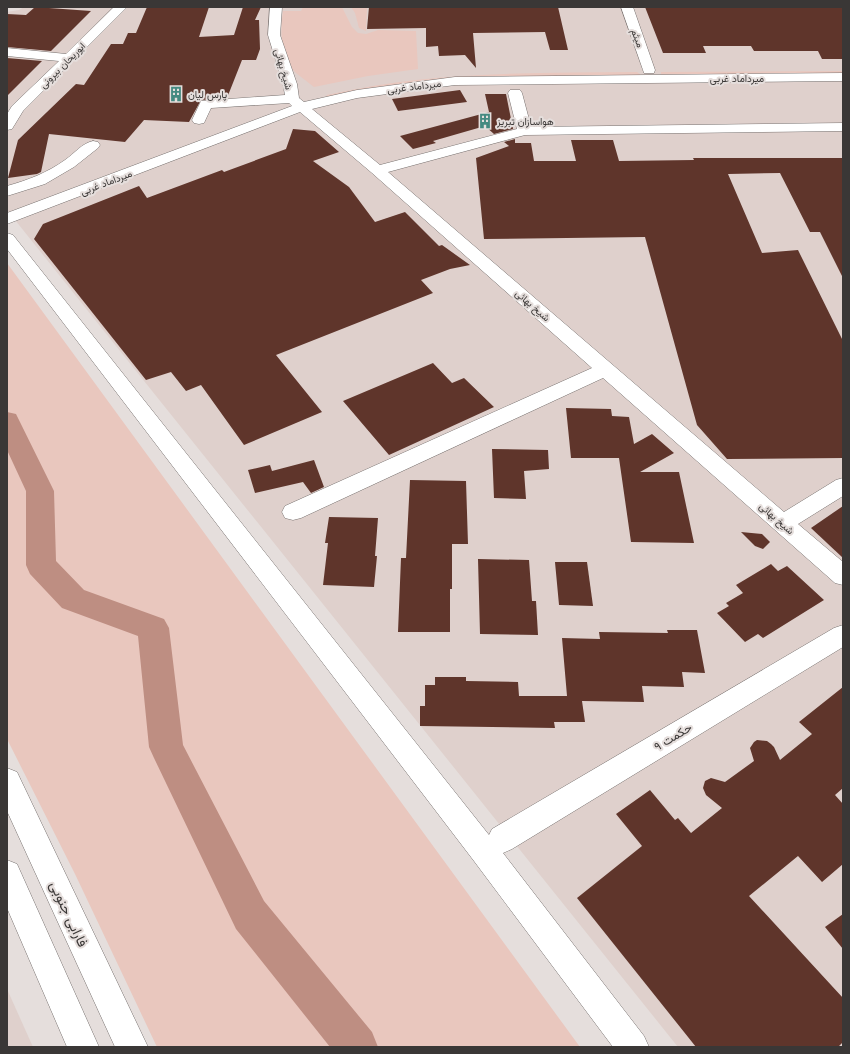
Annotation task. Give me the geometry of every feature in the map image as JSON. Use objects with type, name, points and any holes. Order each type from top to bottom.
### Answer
[{"type":"street","name":"ابوریحان بیرونی","points":[[7,126],[17,109],[121,7]]},
{"type":"street","name":"شیخ بهائی","points":[[276,7],[274,35],[297,103],[377,170],[843,576]]},
{"type":"street","name":"میثم","points":[[627,7],[649,70]]},
{"type":"street","points":[[7,52],[69,58]]},
{"type":"street","name":"میرداماد غربی","points":[[7,206],[297,103],[351,86],[395,79],[450,73],[507,70],[843,68]]},
{"type":"street","name":"میرداماد غربی","points":[[7,219],[297,103],[394,88],[455,81],[843,77]]},
{"type":"street","points":[[516,93],[525,131]]},
{"type":"street","points":[[199,120],[206,104],[297,103]]},
{"type":"street","points":[[377,170],[525,131],[843,127]]},
{"type":"street","points":[[7,191],[40,181],[69,164],[93,145]]},
{"type":"street","points":[[7,238],[484,851],[633,1047]]},
{"type":"street","points":[[293,512],[606,369]]},
{"type":"street","points":[[783,523],[843,486]]},
{"type":"street","name":"حکمت ۹","points":[[502,840],[843,635]]},
{"type":"street","name":"فارابی جنوبی","points":[[7,781],[132,1047]]},
{"type":"street","points":[[7,874],[83,1047]]},
{"type":"shaded area","points":[[24,7],[843,7],[843,1047],[678,1047],[7,210],[7,12],[19,10]]},
{"type":"shaded area","points":[[303,7],[342,7],[352,27],[358,33],[366,34],[378,30],[416,31],[418,69],[368,76],[314,87],[296,73],[291,67],[282,44],[283,11],[301,11]]},
{"type":"shaded area","points":[[351,7],[367,7],[366,31],[359,28],[355,13]]},
{"type":"shaded area","points":[[843,71],[843,74],[662,76],[661,74],[661,72]]},
{"type":"shaded area","points":[[637,72],[640,76],[505,77],[326,97],[327,95],[366,87],[443,77],[520,73]]},
{"type":"shaded area","points":[[7,263],[580,1047],[157,1047],[75,874],[7,739]]},
{"type":"shaded area","points":[[7,989],[33,1047],[7,1047]]},
{"type":"building","points":[[35,7],[91,11],[51,51],[7,47],[7,14],[26,15]]},
{"type":"building","points":[[147,7],[209,7],[199,37],[234,35],[243,7],[261,7],[255,20],[259,20],[260,49],[256,60],[242,60],[227,98],[201,100],[189,122],[144,120],[125,142],[49,134],[41,172],[37,174],[8,178],[18,140],[76,84],[84,85],[111,44],[123,44],[128,33],[136,33]]},
{"type":"building","points":[[369,7],[558,7],[568,50],[550,50],[545,32],[473,33],[476,68],[465,55],[439,56],[438,46],[426,47],[426,28],[367,29]]},
{"type":"building","points":[[645,7],[843,7],[843,59],[822,59],[818,51],[754,51],[751,46],[703,46],[706,53],[663,53]]},
{"type":"building","points":[[7,58],[42,61],[7,96]]},
{"type":"building","points":[[460,90],[467,102],[398,111],[392,99]]},
{"type":"building","name":"هواسازان تبریز","points":[[485,94],[506,94],[513,129],[494,134],[485,126],[433,141],[436,143],[413,149],[400,136],[489,112]]},
{"type":"building","points":[[293,129],[315,131],[339,152],[313,161],[349,187],[375,222],[405,212],[439,246],[442,245],[470,265],[450,269],[421,280],[433,293],[276,355],[322,412],[244,445],[201,385],[186,391],[171,372],[146,380],[34,239],[43,224],[139,186],[147,198],[222,170],[224,172],[286,149]]},
{"type":"building","points":[[515,139],[515,143],[531,143],[534,161],[576,161],[571,140],[613,140],[619,161],[694,160],[693,158],[843,158],[843,278],[820,232],[810,232],[780,173],[728,174],[762,253],[798,250],[843,341],[843,458],[727,459],[697,425],[645,237],[484,239],[476,158],[509,146],[504,142]]},
{"type":"building","points":[[433,363],[452,383],[464,378],[494,407],[389,455],[343,401]]},
{"type":"building","points":[[566,408],[611,409],[612,416],[629,417],[634,444],[652,434],[674,453],[640,472],[679,472],[694,543],[631,542],[619,458],[571,458]]},
{"type":"building","points":[[492,449],[548,450],[549,469],[524,471],[526,499],[494,498]]},
{"type":"building","points":[[314,460],[324,487],[311,493],[303,482],[255,493],[248,470],[270,465],[272,471]]},
{"type":"building","points":[[410,480],[466,481],[468,544],[452,544],[450,632],[398,632],[401,558],[406,558]]},
{"type":"building","points":[[843,506],[843,558],[811,528]]},
{"type":"building","points":[[329,517],[378,518],[375,556],[377,556],[374,587],[323,585],[328,543],[325,543]]},
{"type":"building","points":[[741,532],[762,534],[770,542],[763,549],[755,546]]},
{"type":"building","points":[[478,559],[529,560],[532,601],[536,601],[538,635],[480,634]]},
{"type":"building","points":[[555,562],[587,562],[593,606],[559,605]]},
{"type":"building","points":[[771,564],[778,571],[787,566],[824,600],[763,638],[758,634],[745,642],[717,613],[729,606],[726,603],[743,593],[736,585]]},
{"type":"building","points":[[667,630],[697,630],[705,673],[682,672],[684,687],[642,686],[644,702],[582,701],[585,722],[554,722],[555,728],[420,726],[420,706],[425,706],[425,685],[435,685],[435,677],[466,677],[466,681],[518,682],[519,696],[567,696],[562,638],[600,639],[599,632],[668,633]]},
{"type":"building","points":[[843,687],[843,788],[835,795],[843,804],[843,864],[822,882],[798,856],[749,896],[843,998],[843,1042],[838,1047],[696,1047],[577,898],[642,846],[616,814],[650,790],[675,820],[678,818],[691,833],[722,808],[706,795],[703,788],[705,781],[711,778],[725,782],[754,761],[750,748],[757,740],[767,741],[771,744],[780,760],[812,734],[799,722]]},
{"type":"building","points":[[843,914],[843,949],[825,927]]},
{"type":"waterway","points":[[7,421],[40,491],[41,565],[73,599],[153,628],[166,747],[250,915],[357,1047]]},
{"type":"place","name":"پارس لیان","points":[[176,94]]},
{"type":"place","name":"هواسازان تبریز","points":[[485,121]]}]
